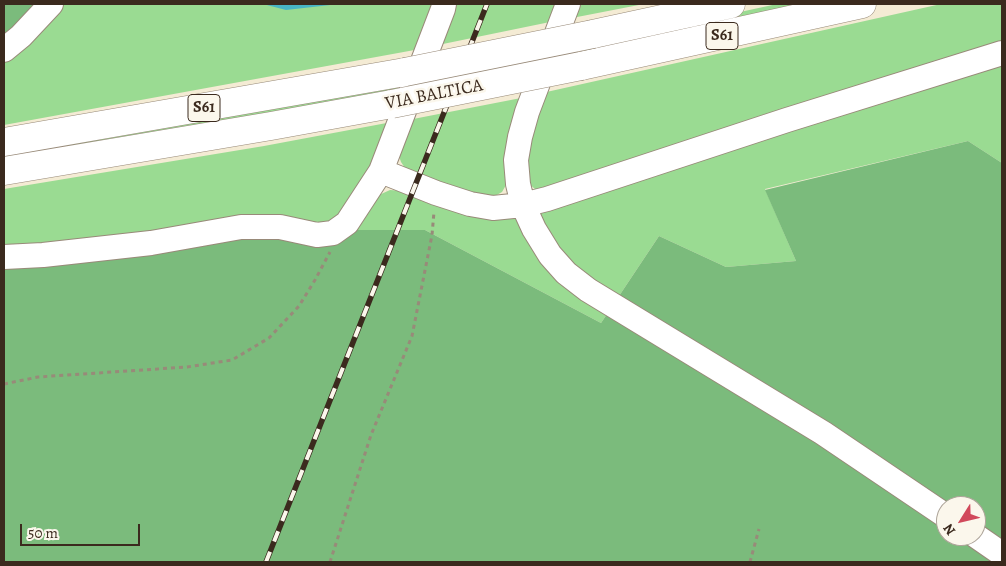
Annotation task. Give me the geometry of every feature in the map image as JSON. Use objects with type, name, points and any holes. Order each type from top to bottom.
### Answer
[{"type":"highway","name":"VIA BALTICA","points":[[4,142],[405,72],[731,4]]},
{"type":"highway","name":"VIA BALTICA","points":[[4,171],[392,104],[581,66],[862,4]]},
{"type":"lane","points":[[4,50],[21,36],[51,4]]},
{"type":"lane","points":[[4,258],[151,243],[241,227],[280,227],[317,235],[333,233],[347,223],[381,171],[444,4]]},
{"type":"lane","points":[[568,4],[527,112],[516,160],[518,184],[523,205],[534,229],[550,255],[566,273],[588,290],[823,433],[936,509]]},
{"type":"lane","points":[[381,171],[436,193],[470,204],[493,208],[523,205],[547,199],[797,117],[1002,53]]},
{"type":"lane","points":[[986,543],[1002,554]]},
{"type":"path","points":[[330,562],[371,436],[412,336],[432,235],[436,193]]},
{"type":"path","points":[[4,384],[38,377],[187,367],[232,360],[269,338],[299,306],[316,280],[332,249],[333,233]]},
{"type":"path","points":[[750,562],[759,529]]},
{"type":"green space","points":[[4,4],[37,4],[4,37]]},
{"type":"green space","points":[[63,4],[435,4],[420,49],[4,125],[4,62],[29,44]]},
{"type":"green space","points":[[454,4],[557,4],[550,22],[438,45]]},
{"type":"green space","points":[[578,4],[644,4],[572,18]]},
{"type":"green space","points":[[777,4],[820,4],[586,53],[588,47],[625,37]]},
{"type":"green space","points":[[941,4],[1002,4],[1002,44],[545,191],[535,189],[528,183],[526,154],[542,93]]},
{"type":"green space","points":[[1002,61],[1002,163],[968,141],[765,189],[796,261],[726,267],[659,236],[601,323],[425,230],[355,230],[379,195],[390,190],[403,191],[489,216]]},
{"type":"green space","points":[[399,85],[397,91],[4,162],[4,152]]},
{"type":"green space","points":[[521,98],[510,127],[506,151],[506,185],[502,192],[495,196],[469,195],[407,171],[401,162],[397,150],[408,120]]},
{"type":"green space","points":[[392,122],[358,192],[331,224],[150,236],[4,249],[4,189],[264,146]]},
{"type":"green space","points":[[968,141],[1002,163],[1002,562],[4,562],[4,268],[241,235],[334,243],[347,238],[355,230],[425,230],[601,323],[659,236],[726,267],[796,261],[765,190]]},
{"type":"water","points":[[263,4],[339,4],[286,10]]},
{"type":"railway","points":[[266,562],[487,4]]}]
